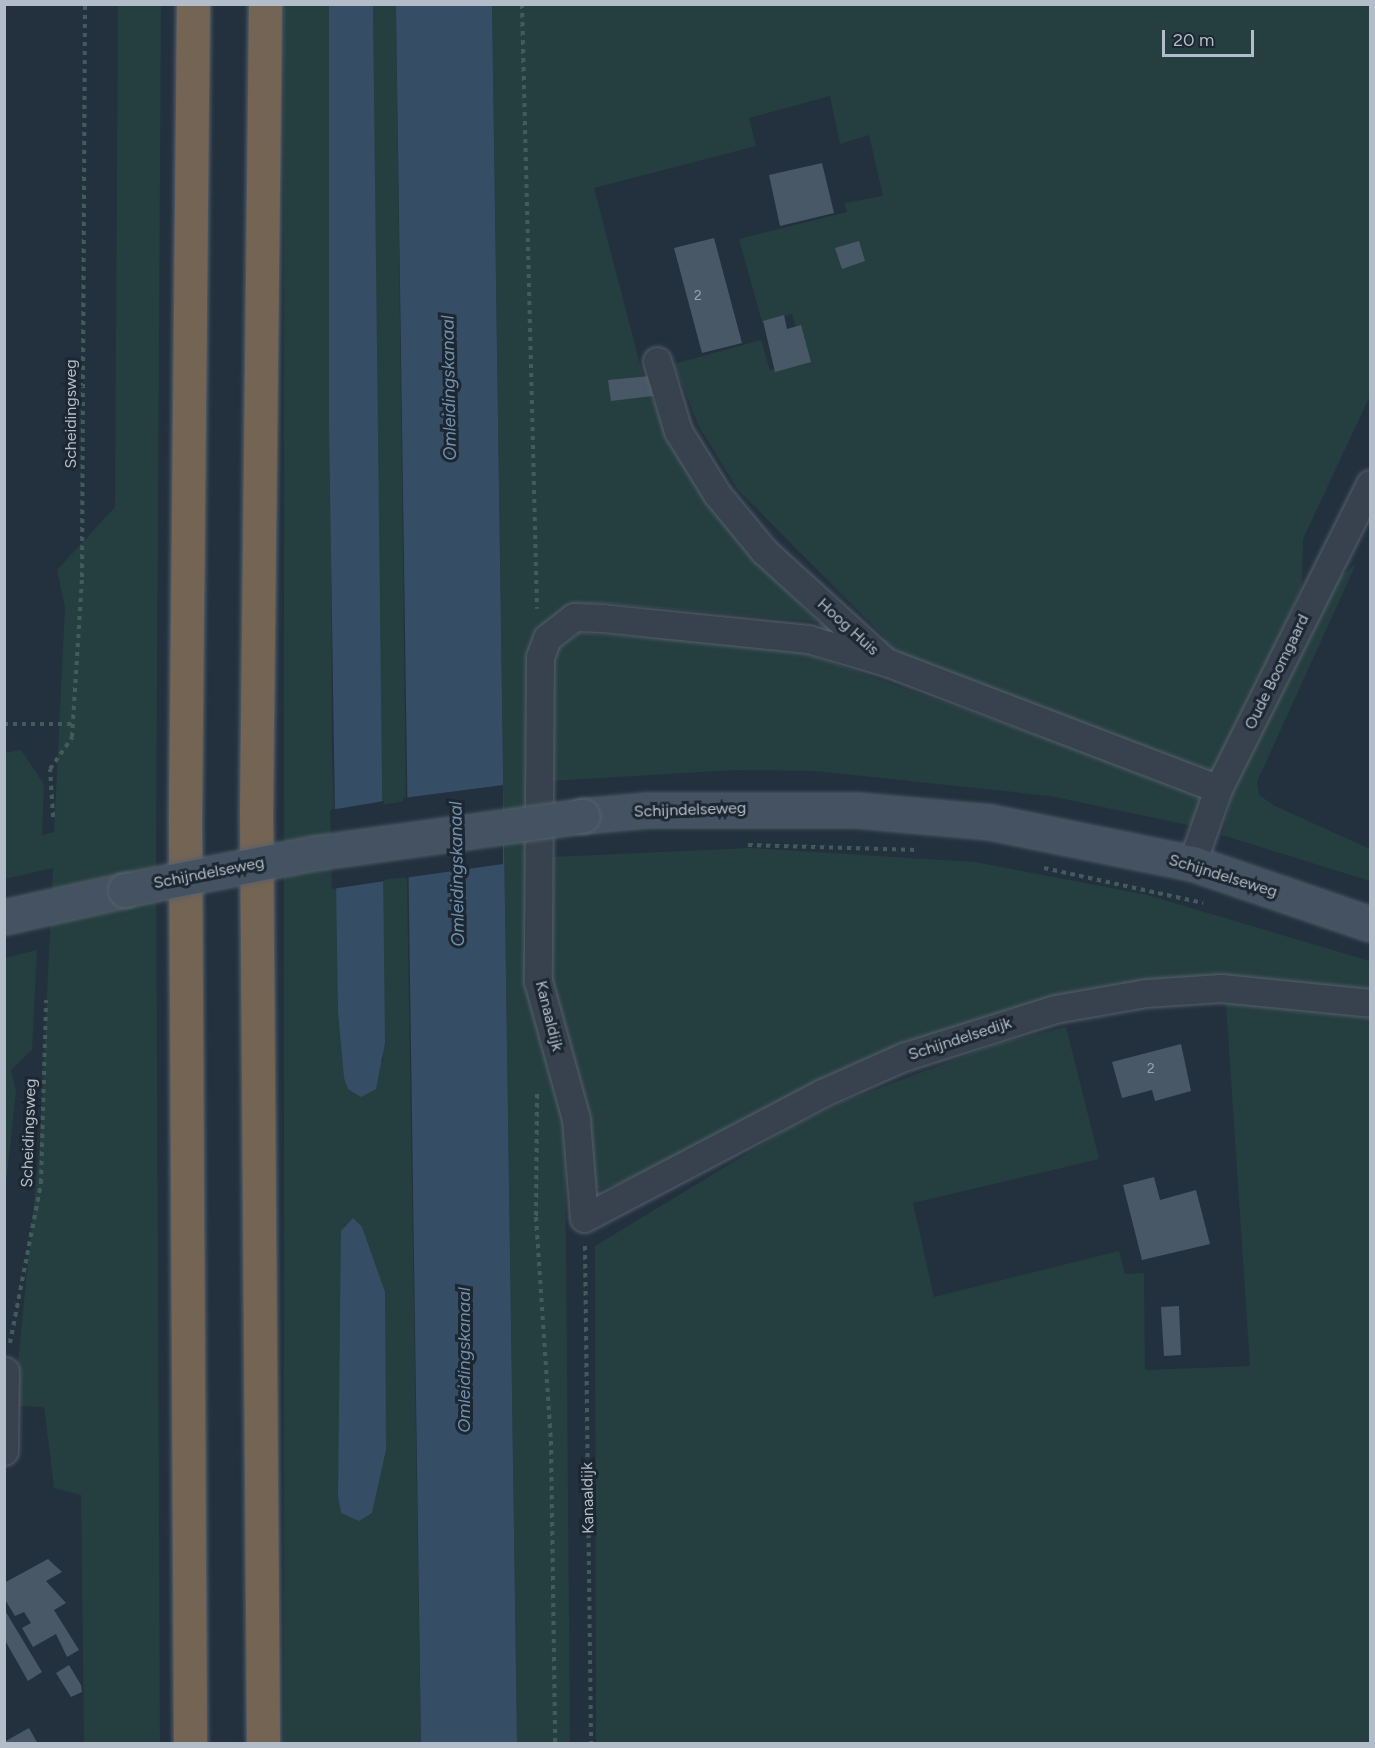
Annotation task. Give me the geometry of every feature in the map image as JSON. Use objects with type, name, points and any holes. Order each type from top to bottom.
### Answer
[{"type":"highway","points":[[190,1743],[185,808],[193,4]]},
{"type":"highway","points":[[263,1743],[256,813],[265,4]]},
{"type":"main road","name":"Schijndelseweg","points":[[4,917],[124,890],[371,844],[582,816],[648,810],[856,810],[990,822],[1192,863],[1371,924]]},
{"type":"street","name":"Hoog Huis","points":[[657,361],[678,431],[717,494],[764,551],[886,662],[1218,789]]},
{"type":"street","name":"Oude Boomgaard","points":[[1192,863],[1218,789],[1371,484]]},
{"type":"street","points":[[547,638],[574,617],[603,618],[808,639],[886,662]]},
{"type":"street","name":"Kanaaldijk","points":[[547,638],[540,657],[538,981],[576,1119],[584,1218]]},
{"type":"street","name":"Schijndelsedijk","points":[[584,1218],[842,1084],[903,1057],[1055,1009],[1146,993],[1221,988],[1371,1003]]},
{"type":"street","points":[[4,1451],[5,1371]]},
{"type":"path","name":"Scheidingsweg","points":[[53,817],[50,769],[72,737],[82,577],[85,4]]},
{"type":"path","points":[[522,4],[537,609],[547,638]]},
{"type":"path","points":[[4,724],[73,724]]},
{"type":"path","points":[[738,844],[923,851]]},
{"type":"path","name":"Schijndelseweg","points":[[1040,868],[1180,898]]},
{"type":"path","name":"Scheidingsweg","points":[[5,1371],[41,1183],[46,1000]]},
{"type":"path","points":[[537,1087],[536,1217],[551,1441],[555,1743]]},
{"type":"path","name":"Kanaaldijk","points":[[584,1218],[591,1743]]},
{"type":"green space","points":[[118,5],[161,5],[156,846],[160,1743],[84,1743],[81,1495],[54,1488],[44,1407],[16,1406],[15,1392],[40,1142],[53,868],[5,879],[4,753],[21,750],[44,784],[42,835],[54,832],[65,608],[57,570],[115,507]]},
{"type":"green space","points":[[284,5],[329,5],[332,759],[344,1078],[383,1061],[382,880],[407,877],[421,1743],[284,1743]],"holes":[[[345,1222],[386,1450],[372,1513],[359,1520],[341,1513],[338,1496]]]},
{"type":"green space","points":[[373,5],[396,5],[406,801],[381,805]]},
{"type":"green space","points":[[492,5],[1370,5],[1370,396],[1303,539],[1302,585],[1220,774],[1163,763],[821,631],[818,622],[602,603],[570,604],[537,629],[529,649],[527,984],[565,1120],[570,1744],[517,1743]],"holes":[[[830,96],[840,144],[869,135],[883,196],[844,203],[847,212],[739,239],[762,322],[792,314],[805,358],[770,370],[761,340],[674,364],[698,425],[738,490],[887,640],[818,622],[758,560],[680,453],[646,387],[594,188],[756,146],[749,118]]]},
{"type":"green space","points":[[1356,564],[1257,782],[1259,795],[1275,806],[1370,849],[1370,881],[1222,835],[1237,777],[1312,600]]},
{"type":"green space","points":[[579,633],[759,645],[810,655],[1213,798],[1202,828],[1050,796],[815,771],[735,770],[551,781],[553,662],[557,649]]},
{"type":"green space","points":[[750,848],[975,862],[1147,895],[1370,961],[1370,992],[1239,977],[1063,999],[601,1190],[594,1186],[552,996],[551,857]]},
{"type":"green space","points":[[37,950],[32,1050],[11,1070],[16,1091],[5,1193],[5,958]]},
{"type":"green space","points":[[1256,1003],[1370,1018],[1370,1743],[596,1743],[595,1246],[789,1128],[845,1101],[997,1044],[1066,1027],[1099,1159],[913,1203],[934,1297],[1119,1251],[1125,1274],[1144,1273],[1145,1370],[1250,1366],[1226,1004]]},
{"type":"water","points":[[329,5],[373,5],[385,1043],[376,1089],[361,1097],[348,1089],[344,1078],[338,1011],[329,423]]},
{"type":"water","name":"Omleidingskanaal","points":[[396,5],[492,5],[517,1743],[421,1743]]},
{"type":"water","points":[[353,1218],[362,1227],[385,1292],[386,1450],[372,1513],[359,1521],[341,1513],[338,1496],[341,1231]]},
{"type":"pier","points":[[503,785],[503,864],[404,878],[403,798]]},
{"type":"pier","points":[[384,801],[385,881],[332,889],[330,810]]},
{"type":"building","points":[[822,163],[834,213],[780,226],[769,175]]},
{"type":"building","points":[[714,238],[742,343],[702,353],[674,248]]},
{"type":"building","points":[[859,241],[865,261],[842,269],[835,248]]},
{"type":"building","points":[[784,315],[787,329],[801,325],[811,362],[775,372],[763,321]]},
{"type":"building","points":[[650,376],[653,396],[611,401],[608,380]]},
{"type":"building","points":[[1181,1044],[1191,1091],[1155,1101],[1152,1090],[1122,1098],[1112,1062]]},
{"type":"building","points":[[1154,1177],[1160,1200],[1196,1190],[1210,1244],[1142,1260],[1123,1185]]},
{"type":"building","points":[[1179,1306],[1181,1355],[1164,1356],[1161,1307]]},
{"type":"building","points":[[48,1559],[62,1572],[46,1581],[66,1603],[54,1610],[79,1650],[67,1657],[56,1634],[33,1647],[22,1628],[31,1623],[24,1612],[15,1616],[4,1598],[4,1583]]},
{"type":"building","points":[[4,1609],[42,1672],[28,1681],[6,1642]]},
{"type":"building","points":[[69,1665],[81,1685],[82,1692],[71,1697],[56,1673]]},
{"type":"building","points":[[29,1728],[38,1744],[4,1744],[4,1742]]}]
